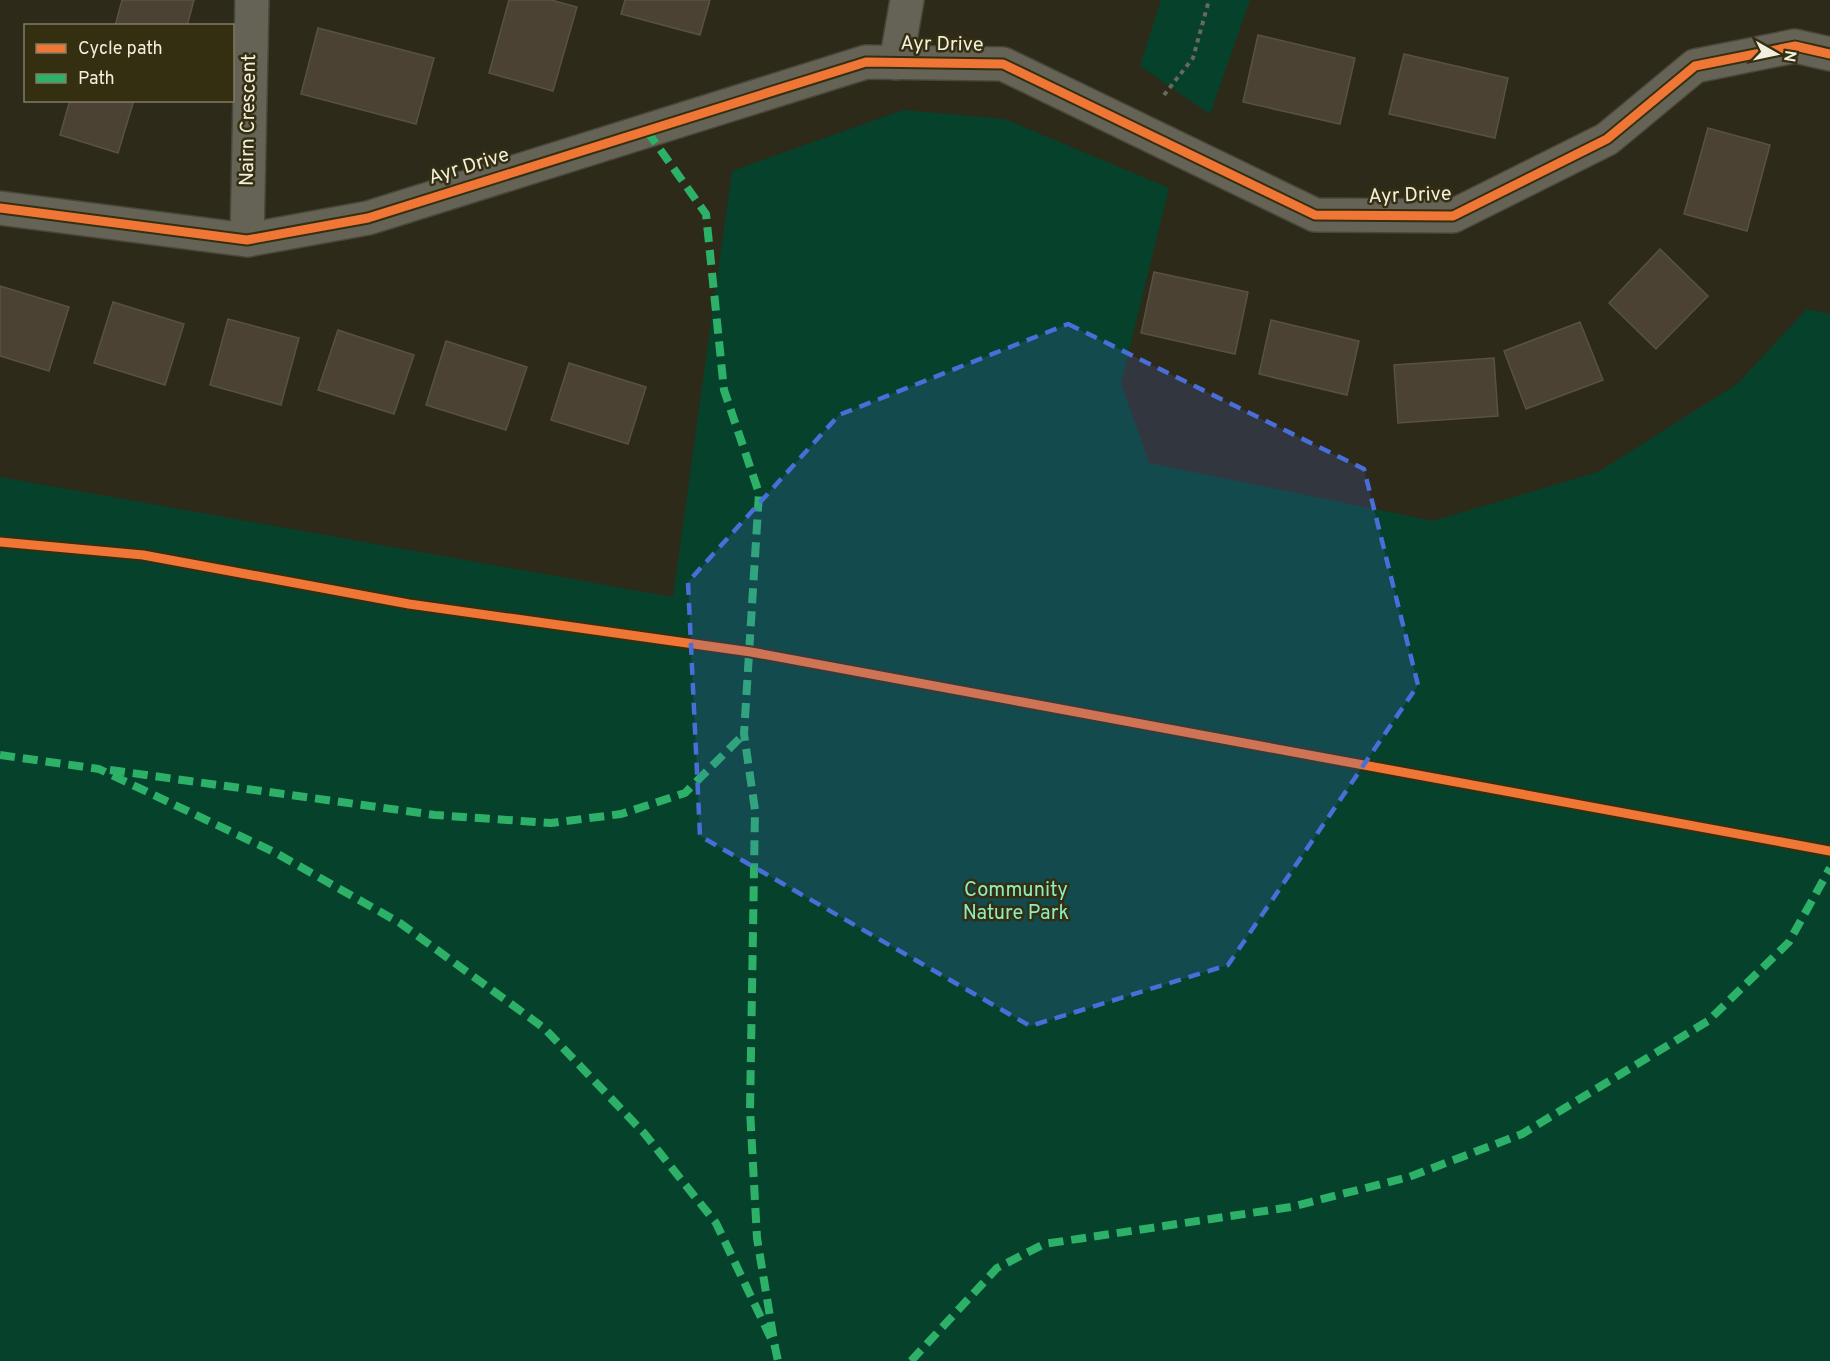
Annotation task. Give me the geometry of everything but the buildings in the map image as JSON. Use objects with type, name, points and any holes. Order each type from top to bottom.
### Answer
[{"type":"street","name":"Nairn Crescent","points":[[247,240],[252,0]]},
{"type":"street","points":[[896,63],[907,0]]},
{"type":"street","name":"Ayr Drive","points":[[0,208],[247,240],[368,218],[866,62],[1003,64],[1315,215],[1453,216],[1607,139],[1695,66],[1795,46],[1830,54]]},
{"type":"path","points":[[1138,129],[1193,58],[1209,0]]},
{"type":"highlighted area","points":[[1068,324],[1364,469],[1418,685],[1228,965],[1030,1026],[700,836],[688,582],[839,415]]},
{"type":"green space","points":[[1161,0],[1250,0],[1210,114],[1140,66]]},
{"type":"green space","name":"Community Nature Park","points":[[903,110],[1005,119],[1169,188],[1121,383],[1149,463],[1433,521],[1598,472],[1737,384],[1807,309],[1830,314],[1830,1361],[0,1361],[0,477],[673,597],[732,171]]},
{"type":"marked path","points":[[647,131],[706,214],[724,390],[759,493],[744,734],[755,810],[750,1110],[757,1238],[775,1347]]},
{"type":"marked path","points":[[110,770],[435,815],[551,823],[621,814],[685,793],[744,734]]},
{"type":"marked path","points":[[0,755],[99,769],[276,853],[400,923],[544,1028],[644,1133],[716,1223],[775,1347],[778,1361]]},
{"type":"marked path","points":[[911,1361],[997,1268],[1044,1244],[1291,1207],[1409,1177],[1522,1134],[1708,1021],[1789,942],[1830,868]]},
{"type":"cycle path","points":[[0,208],[247,240],[368,218],[866,62],[1003,64],[1315,215],[1453,216],[1607,139],[1695,66],[1795,46],[1830,54]]},
{"type":"cycle path","points":[[0,542],[143,555],[409,604],[751,652],[1830,851]]}]
